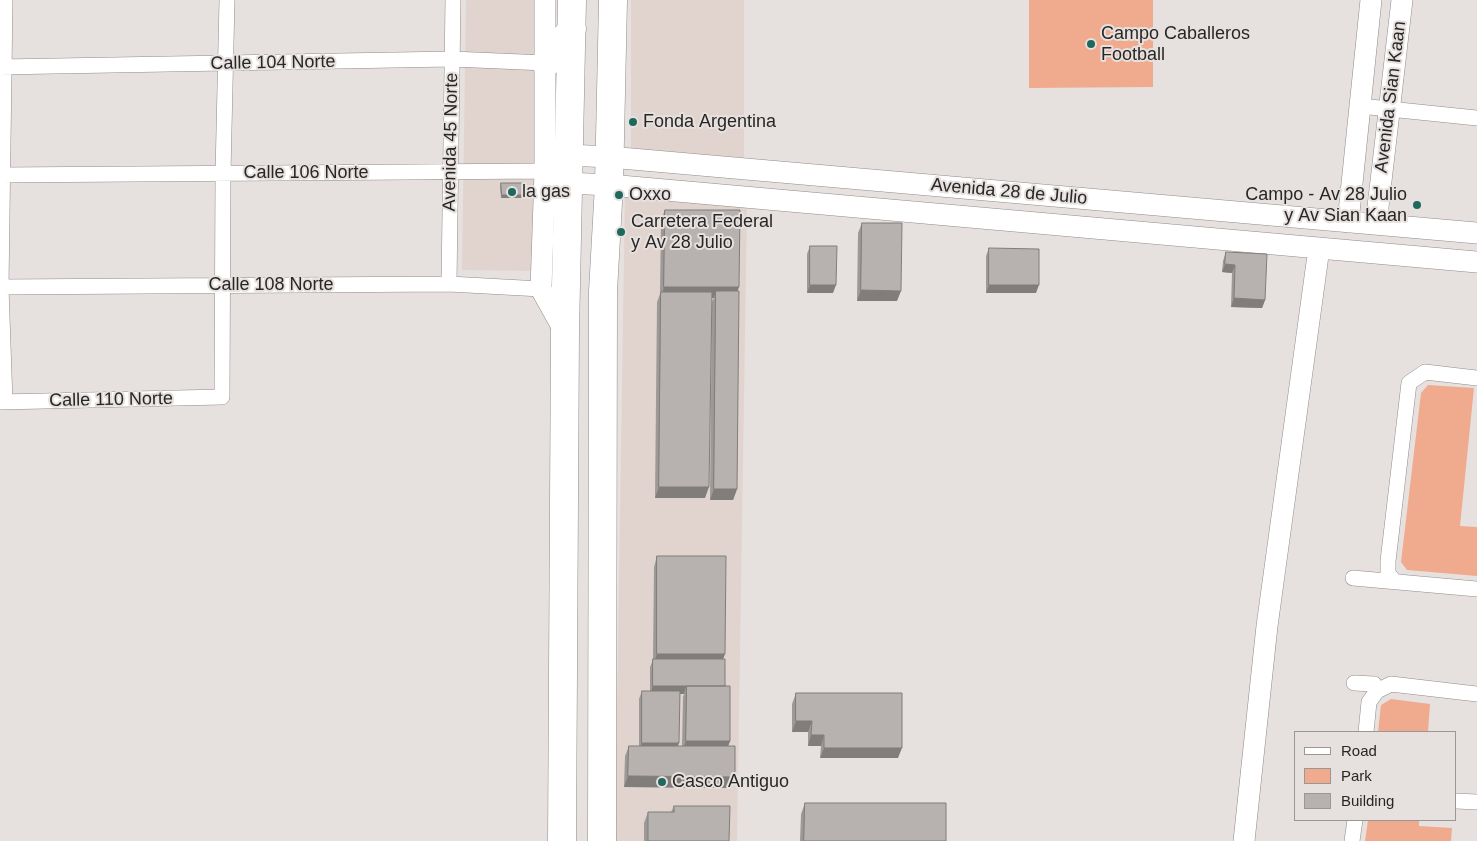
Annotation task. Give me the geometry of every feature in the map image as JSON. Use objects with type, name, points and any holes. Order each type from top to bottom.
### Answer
[{"type":"highway","points":[[562,841],[566,332],[557,178],[568,155],[572,0]]},
{"type":"highway","points":[[602,841],[603,291],[613,0]]},
{"type":"highway","points":[[546,62],[572,29]]},
{"type":"highway","points":[[563,745],[579,737],[588,738],[602,748]]},
{"type":"main road","points":[[545,0],[546,62],[557,178],[541,290],[566,332]]},
{"type":"main road","name":"Avenida Sian Kaan","points":[[1348,222],[1371,0]]},
{"type":"main road","name":"Avenida Sian Kaan","points":[[1376,224],[1402,0]]},
{"type":"main road","name":"Avenida 28 de Julio","points":[[568,155],[609,157],[1477,233]]},
{"type":"main road","name":"Calle 106 Norte","points":[[557,178],[608,185]]},
{"type":"main road","name":"Avenida 28 de Julio","points":[[608,185],[1477,262]]},
{"type":"main road","points":[[1164,234],[1159,230],[1157,219],[1158,214],[1166,206]]},
{"type":"main road","points":[[1244,841],[1267,626],[1320,248]]},
{"type":"street","points":[[3,402],[1,175],[5,0]]},
{"type":"street","points":[[224,286],[224,174],[228,0]]},
{"type":"street","name":"Avenida 45 Norte","points":[[450,284],[453,0]]},
{"type":"street","name":"Calle 104 Norte","points":[[2,67],[452,59],[546,62]]},
{"type":"street","points":[[1360,106],[1477,118]]},
{"type":"street","name":"Calle 106 Norte","points":[[1,175],[451,172],[557,178]]},
{"type":"street","name":"Calle 108 Norte","points":[[1,287],[450,284],[541,290]]},
{"type":"street","name":"Calle 110 Norte","points":[[3,402],[222,398],[224,286]]},
{"type":"street","points":[[1394,581],[1388,573],[1388,561],[1394,495],[1409,383],[1425,372],[1477,378]]},
{"type":"street","points":[[1353,578],[1477,589]]},
{"type":"street","points":[[1354,683],[1374,684],[1377,691]]},
{"type":"street","points":[[1366,731],[1369,702],[1377,691],[1392,684],[1477,694]]},
{"type":"street","points":[[1457,800],[1477,802]]},
{"type":"street","points":[[1352,841],[1355,821]]},
{"type":"shaded area","points":[[466,0],[539,0],[535,271],[462,270]]},
{"type":"shaded area","points":[[631,0],[744,0],[744,158],[631,148]]},
{"type":"shaded area","points":[[625,191],[747,208],[737,841],[615,841]]},
{"type":"green space","name":"Campo Caballeros Football","points":[[1029,0],[1153,0],[1153,87],[1029,88]]},
{"type":"green space","points":[[1428,385],[1474,388],[1460,526],[1477,527],[1477,576],[1407,570],[1401,562],[1421,393]]},
{"type":"green space","points":[[1391,699],[1430,704],[1428,731],[1378,731],[1381,705]]},
{"type":"green space","points":[[1368,821],[1419,821],[1419,826],[1452,828],[1451,841],[1365,841]]},
{"type":"building","name":"la gas","points":[[501,183],[525,183],[525,195],[502,195]]},
{"type":"building","points":[[665,210],[740,210],[739,287],[664,287]]},
{"type":"building","points":[[862,223],[902,223],[901,291],[861,290]]},
{"type":"building","points":[[810,246],[837,246],[836,285],[810,285]]},
{"type":"building","points":[[989,248],[1039,249],[1039,285],[989,285]]},
{"type":"building","points":[[1226,252],[1267,254],[1265,300],[1234,298],[1235,265],[1225,264]]},
{"type":"building","points":[[716,291],[739,291],[737,489],[714,489]]},
{"type":"building","points":[[661,292],[712,292],[709,487],[659,487]]},
{"type":"building","points":[[657,556],[726,556],[725,654],[657,654]]},
{"type":"building","points":[[653,659],[725,659],[725,686],[653,686]]},
{"type":"building","points":[[687,686],[730,686],[730,741],[686,741]]},
{"type":"building","points":[[642,691],[680,691],[679,743],[642,743]]},
{"type":"building","points":[[796,693],[902,693],[902,748],[824,748],[824,735],[811,735],[812,721],[796,721]]},
{"type":"building","points":[[629,746],[735,746],[735,777],[628,776]]},
{"type":"building","points":[[805,803],[946,803],[946,841],[804,841]]},
{"type":"building","points":[[674,806],[730,806],[729,841],[648,841],[648,812],[674,812]]},
{"type":"place","name":"Campo Caballeros Football","points":[[1091,44]]},
{"type":"place","name":"Fonda Argentina","points":[[633,122]]},
{"type":"place","name":"la gas","points":[[512,192]]},
{"type":"place","name":"Oxxo","points":[[619,195]]},
{"type":"place","name":"Campo - Av 28 Julio y Av Sian Kaan","points":[[1417,205]]},
{"type":"place","name":"Carretera Federal y Av 28 Julio","points":[[621,232]]},
{"type":"place","name":"Casco Antiguo","points":[[662,782]]}]
